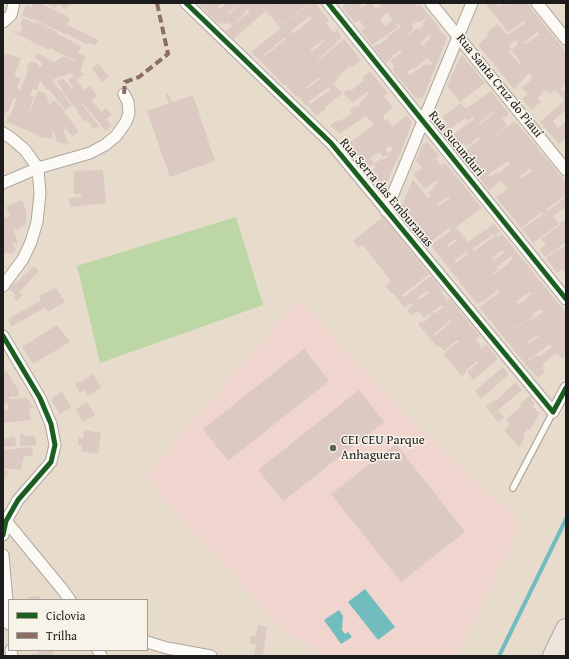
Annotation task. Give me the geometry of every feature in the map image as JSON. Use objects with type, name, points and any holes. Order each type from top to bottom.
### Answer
[{"type":"highway","points":[[553,656],[566,629]]},
{"type":"street","points":[[3,22],[11,15],[14,3]]},
{"type":"street","name":"Rua Serra das Emburanas","points":[[186,3],[331,143],[553,412]]},
{"type":"street","name":"Rua Sucunduri","points":[[328,3],[566,299]]},
{"type":"street","name":"Rua Santa Cruz do Piauí","points":[[431,3],[566,170]]},
{"type":"street","points":[[386,210],[472,3]]},
{"type":"street","points":[[537,3],[566,38]]},
{"type":"street","points":[[3,184],[38,168],[90,153],[111,141],[126,122],[129,113],[128,102],[124,94]]},
{"type":"street","points":[[3,133],[26,150],[38,168],[40,194],[37,222],[31,242],[23,259],[3,286]]},
{"type":"street","points":[[3,336],[40,398],[51,424],[55,445],[51,462],[18,500],[6,521],[3,535]]},
{"type":"street","points":[[553,412],[566,388]]},
{"type":"street","points":[[6,521],[69,599]]},
{"type":"street","points":[[3,555],[8,612]]},
{"type":"street","points":[[148,642],[167,648],[211,656]]},
{"type":"lane","points":[[513,488],[553,412]]},
{"type":"shaded area","points":[[299,299],[409,419],[522,523],[456,656],[322,656],[313,646],[287,635],[144,477]]},
{"type":"green space","points":[[236,217],[263,305],[100,363],[77,266]]},
{"type":"water","points":[[365,589],[395,627],[378,640],[348,602]]},
{"type":"water","points":[[339,610],[343,616],[342,630],[345,634],[348,632],[352,637],[341,644],[324,620]]},
{"type":"building","points":[[33,3],[40,3],[67,16],[70,18],[67,25],[99,40],[95,45],[89,43],[88,45],[65,33],[22,15],[26,5],[31,7]]},
{"type":"building","points":[[47,3],[73,3],[64,9],[60,4],[55,8]]},
{"type":"building","points":[[197,3],[223,3],[218,7],[220,9],[226,3],[240,3],[228,14],[229,15],[241,3],[271,3],[273,5],[276,3],[315,3],[329,20],[326,23],[334,33],[337,30],[342,37],[318,59],[319,60],[344,39],[361,60],[352,68],[350,65],[337,78],[338,79],[333,84],[343,93],[316,116],[298,95],[296,97],[285,84],[284,85],[251,52],[281,28],[266,11],[233,39],[226,31],[250,11],[248,9],[233,25],[230,25],[227,22],[224,25],[221,22],[219,24]],"holes":[[[307,5],[308,5],[282,25]],[[310,16],[312,18],[293,34],[291,31]],[[284,38],[286,39],[265,56],[264,55]],[[324,39],[325,40],[312,52],[310,50]],[[318,78],[320,79],[306,89],[305,88]],[[329,87],[331,90],[310,104],[308,102]]]},
{"type":"building","points":[[345,3],[364,3],[360,6],[361,8],[371,3],[375,8],[378,8],[381,6],[379,3],[417,3],[418,4],[416,5],[418,7],[420,4],[439,27],[438,28],[447,38],[423,98],[417,99],[392,70],[395,67],[390,61],[401,53],[401,49],[386,63],[373,47],[388,38],[387,37],[401,27],[397,23],[396,24],[398,27],[372,45],[361,31],[365,28],[359,20],[355,23],[342,7],[346,4]],"holes":[[[387,13],[393,20],[385,26],[380,19]],[[426,18],[427,19],[422,23],[424,25],[419,29],[418,27],[409,35],[408,34],[414,29],[411,26],[417,21],[419,23]],[[429,35],[431,38],[422,46],[420,43]],[[427,58],[432,64],[429,66],[427,63],[410,75],[407,72],[413,68],[414,69]]]},
{"type":"building","points":[[485,3],[499,3],[497,5],[498,7],[503,3],[507,3],[509,6],[511,4],[510,3],[527,3],[566,52],[566,85],[561,89],[563,91],[566,89],[566,113],[564,111],[553,121],[557,126],[557,129],[566,121],[566,138],[559,144],[540,122],[564,100],[555,90],[550,94],[545,90],[538,98],[541,102],[531,110],[522,99],[528,94],[522,88],[533,78],[529,73],[514,89],[478,45],[488,35],[487,33],[497,24],[507,35],[525,23],[524,21],[508,32]],"holes":[[[537,32],[539,35],[525,44],[524,43]],[[515,40],[518,44],[511,50],[512,49],[509,46]],[[511,50],[521,62],[519,64],[509,52]]]},
{"type":"building","points":[[23,18],[36,24],[37,22],[81,46],[78,53],[86,57],[82,65],[83,66],[80,69],[84,75],[76,80],[84,90],[90,86],[97,96],[92,100],[101,112],[106,108],[112,115],[106,119],[112,126],[106,131],[82,102],[81,103],[99,126],[93,129],[87,120],[85,122],[62,91],[63,90],[57,82],[63,78],[71,88],[73,86],[68,80],[74,76],[71,73],[52,80],[72,106],[65,110],[49,89],[47,90],[42,81],[40,81],[37,90],[33,89],[30,96],[34,97],[29,110],[30,111],[38,91],[46,93],[49,104],[52,103],[51,101],[56,101],[79,132],[72,136],[66,129],[63,130],[69,144],[57,142],[54,131],[52,131],[53,139],[38,137],[38,135],[6,122],[17,98],[14,98],[8,112],[6,111],[5,115],[3,114],[3,75],[5,71],[3,70],[3,53],[21,58],[14,76],[20,78],[17,89],[20,90],[28,71],[26,70],[30,61],[39,64],[38,67],[42,66],[42,63],[35,58],[37,53],[54,62],[64,56],[76,62],[50,48],[49,50],[13,32],[20,33],[23,26],[20,25]]},
{"type":"building","points":[[461,56],[463,56],[485,83],[460,102],[447,86]]},
{"type":"building","points":[[98,63],[109,77],[102,82],[92,68]]},
{"type":"building","points":[[370,71],[388,93],[384,96],[393,108],[383,116],[385,121],[387,119],[393,127],[407,115],[412,122],[385,189],[369,171],[376,167],[374,164],[381,158],[383,160],[388,156],[383,157],[379,152],[370,158],[374,163],[367,168],[348,144],[374,125],[366,116],[339,134],[330,125],[352,113],[349,110],[356,105],[357,107],[360,105],[359,103],[369,93],[367,92],[353,103],[343,93],[348,89],[351,91],[364,80],[362,78]],"holes":[[[390,146],[393,150],[388,153],[385,149]]]},
{"type":"building","points":[[491,91],[509,114],[502,119],[507,126],[496,135],[515,121],[566,182],[566,195],[547,209],[548,211],[566,197],[566,207],[553,216],[559,224],[533,243],[522,229],[543,214],[542,212],[521,228],[496,197],[508,189],[501,181],[489,190],[458,150],[455,151],[451,145],[453,144],[448,138],[474,119],[472,117],[467,121],[465,118],[448,131],[450,134],[446,137],[440,129],[447,123],[442,117],[461,103],[466,109]],"holes":[[[493,112],[494,113],[479,125],[478,124]],[[478,137],[480,139],[463,152],[461,150],[463,149],[460,146],[464,143],[466,147]],[[508,161],[510,164],[498,174],[496,172],[490,177],[488,175]],[[530,169],[532,171],[522,178],[520,176]]]},
{"type":"building","points":[[168,93],[172,102],[193,95],[215,161],[170,177],[147,111],[169,103],[165,94]]},
{"type":"building","points":[[428,142],[439,156],[435,158],[441,166],[445,163],[482,208],[456,227],[468,242],[494,224],[500,231],[494,236],[493,234],[473,249],[474,251],[496,235],[498,237],[502,234],[566,313],[566,353],[563,359],[557,353],[542,364],[544,366],[542,368],[545,372],[538,378],[479,307],[500,292],[498,290],[477,304],[400,206],[403,203],[413,179],[428,198],[431,196],[428,193],[434,189],[435,185],[438,183],[437,180],[425,189],[413,174],[422,168],[416,161],[423,144]],"holes":[[[449,196],[450,198],[438,206],[437,204]],[[449,228],[451,231],[433,243],[432,241]],[[455,239],[457,241],[448,247],[447,245]],[[502,250],[504,253],[494,260],[492,258]],[[466,252],[468,254],[456,263],[454,261]],[[512,256],[513,258],[508,262],[509,263],[494,274],[493,273],[498,269],[497,267]],[[530,292],[532,294],[526,298],[527,299],[518,304],[517,301]],[[540,309],[543,312],[515,329],[534,316],[533,314]],[[537,335],[539,336],[529,344],[527,342]],[[550,344],[552,347],[539,357],[537,355],[528,361]]]},
{"type":"building","points":[[103,170],[106,203],[70,207],[69,198],[81,197],[81,194],[74,194],[74,171]]},
{"type":"building","points":[[22,200],[26,210],[26,224],[16,230],[15,228],[13,229],[18,242],[13,244],[16,250],[10,255],[9,252],[3,254],[3,219],[10,216],[6,207]]},
{"type":"building","points":[[383,217],[429,274],[402,295],[404,297],[431,276],[443,291],[441,292],[447,300],[449,298],[480,336],[476,339],[481,346],[479,348],[481,349],[486,344],[498,359],[473,380],[467,372],[478,363],[477,361],[465,371],[466,373],[462,376],[443,354],[459,341],[457,340],[444,351],[439,345],[437,347],[418,324],[422,321],[423,323],[431,316],[430,314],[433,312],[435,314],[443,307],[441,305],[424,318],[418,311],[412,316],[407,310],[413,305],[411,303],[405,308],[393,293],[392,294],[385,286],[391,281],[363,245],[358,248],[353,241]],"holes":[[[427,291],[429,293],[419,300],[417,298]],[[450,320],[451,322],[435,336],[434,334]]]},
{"type":"building","points":[[566,219],[566,242],[545,257],[540,250],[546,245],[541,239]]},
{"type":"building","points":[[566,245],[566,274],[562,269],[557,273],[546,258]]},
{"type":"building","points":[[34,266],[39,271],[19,292],[23,295],[17,301],[13,298],[16,295],[9,289]]},
{"type":"building","points":[[56,288],[65,302],[48,312],[45,307],[11,327],[8,319],[41,300],[39,296]]},
{"type":"building","points":[[57,325],[70,342],[33,364],[22,347]]},
{"type":"building","points":[[304,349],[329,381],[228,461],[203,429]]},
{"type":"building","points":[[503,367],[509,374],[481,399],[475,391]]},
{"type":"building","points":[[7,371],[17,388],[18,387],[19,396],[9,397],[10,399],[27,398],[34,408],[29,408],[31,420],[3,423],[3,410],[9,410],[8,404],[3,405],[3,372]]},
{"type":"building","points":[[93,374],[101,387],[88,396],[84,390],[80,393],[75,384]]},
{"type":"building","points":[[516,382],[522,390],[498,410],[504,417],[498,422],[486,407],[503,395],[502,394]]},
{"type":"building","points":[[359,390],[384,422],[283,501],[258,470]]},
{"type":"building","points":[[62,392],[71,407],[60,414],[51,400]]},
{"type":"building","points":[[529,396],[535,404],[532,406],[540,414],[529,431],[528,428],[523,435],[525,438],[519,447],[504,430],[510,424],[506,419],[522,406],[520,404]]},
{"type":"building","points":[[87,402],[95,415],[83,422],[76,409]]},
{"type":"building","points":[[84,430],[101,433],[98,454],[81,451],[82,446],[78,445],[79,437],[83,438]]},
{"type":"building","points":[[3,434],[4,438],[15,437],[16,446],[3,447]]},
{"type":"building","points":[[20,434],[25,434],[25,436],[35,436],[36,445],[20,446]]},
{"type":"building","points":[[396,444],[465,532],[401,582],[331,494]]},
{"type":"building","points":[[32,447],[33,456],[24,456],[21,470],[3,468],[3,450]]},
{"type":"building","points":[[3,470],[8,472],[3,482]]},
{"type":"building","points":[[40,596],[40,599],[28,599],[28,597]]},
{"type":"building","points":[[258,625],[267,627],[263,656],[254,656],[256,645],[250,644],[251,635],[256,636]]},
{"type":"building","points":[[38,651],[53,651],[54,656],[27,656],[38,653]]},
{"type":"waterway","points":[[499,656],[566,519]]},
{"type":"marked path","points":[[124,94],[125,82],[139,77],[168,54],[157,3]]},
{"type":"cycle path","points":[[186,3],[331,143],[553,412],[566,388]]},
{"type":"cycle path","points":[[328,3],[566,299]]},
{"type":"cycle path","points":[[3,336],[40,398],[51,424],[55,445],[51,462],[18,500],[6,521],[3,535]]},
{"type":"place","name":"CEI CEU Parque Anhaguera","points":[[333,448]]}]
